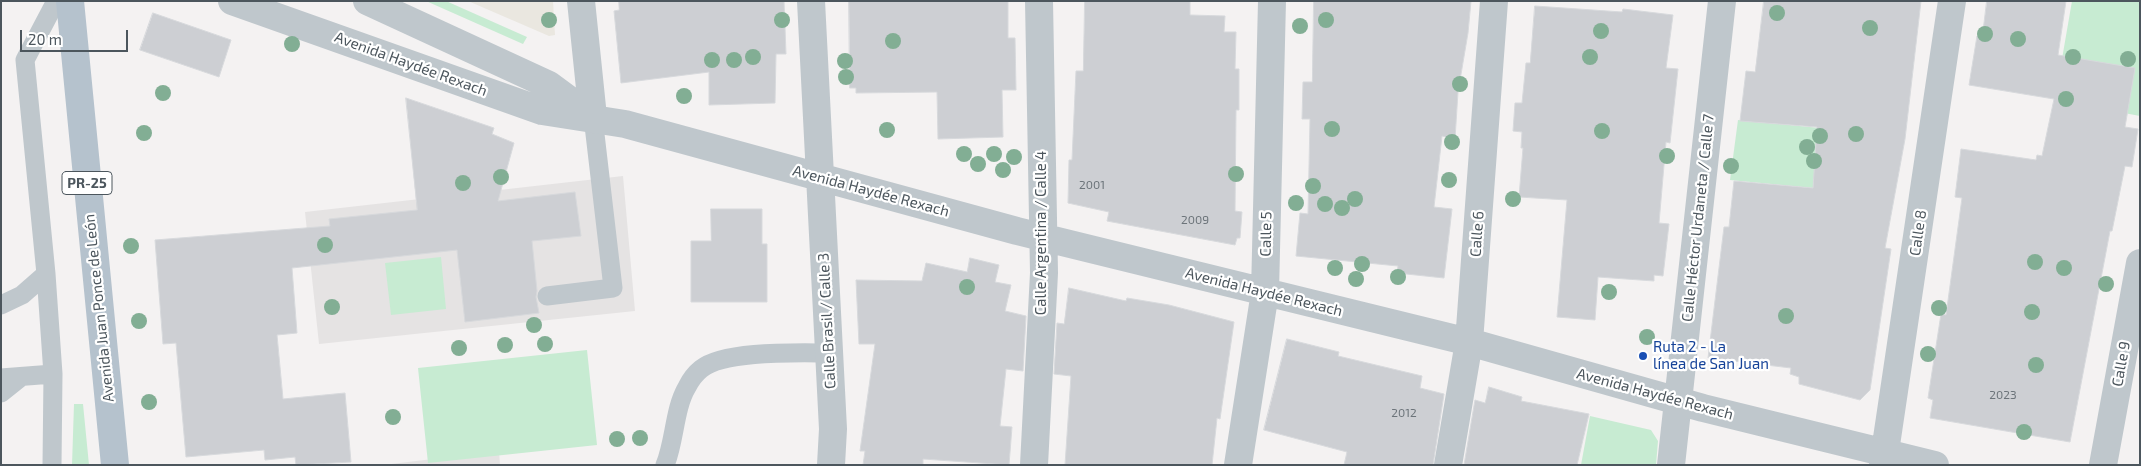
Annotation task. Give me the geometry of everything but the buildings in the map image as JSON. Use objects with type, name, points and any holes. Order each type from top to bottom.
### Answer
[{"type":"main road","name":"Avenida Juan Ponce de León","points":[[70,1],[115,465]]},
{"type":"street","name":"Avenida Haydée Rexach","points":[[232,1],[542,111],[593,117],[625,124],[1043,237],[1469,342],[1884,459],[1935,465]]},
{"type":"street","name":"Avenida Haydée Rexach","points":[[367,1],[549,85],[593,117]]},
{"type":"street","points":[[582,1],[593,117]]},
{"type":"street","name":"Calle Brasil / Calle 3","points":[[811,1],[830,353],[833,429],[831,465]]},
{"type":"street","name":"Calle Argentina / Calle 4","points":[[1034,465],[1044,273],[1039,1]]},
{"type":"street","name":"Calle 5","points":[[1238,465],[1265,292],[1272,1]]},
{"type":"street","name":"Calle 6","points":[[1448,465],[1469,342],[1494,1]]},
{"type":"street","name":"Calle Héctor Urdaneta / Calle 7","points":[[1671,465],[1722,1]]},
{"type":"street","name":"Calle 8","points":[[1884,459],[1952,1]]},
{"type":"street","name":"Calle 9","points":[[2103,465],[2140,263]]},
{"type":"lane","points":[[52,465],[53,374],[46,274],[25,60],[56,1]]},
{"type":"lane","points":[[547,296],[612,288],[593,117]]},
{"type":"lane","points":[[1,305],[22,295],[46,274]]},
{"type":"lane","points":[[665,465],[672,446],[686,388],[700,369],[714,362],[760,354],[830,353]]},
{"type":"lane","points":[[1,378],[53,374]]},
{"type":"lane","points":[[1,393],[21,377]]},
{"type":"shaded area","points":[[468,1],[553,1],[555,35],[549,36]]},
{"type":"shaded area","points":[[623,176],[635,311],[319,344],[305,212]]},
{"type":"shaded area","points":[[499,451],[500,465],[383,465]]},
{"type":"green space","points":[[426,1],[446,1],[527,37],[523,44]]},
{"type":"green space","points":[[2072,1],[2140,1],[2140,116],[2103,109],[2053,111]]},
{"type":"green space","points":[[1738,120],[1820,128],[1813,188],[1730,180]]},
{"type":"green space","points":[[441,257],[446,309],[391,315],[385,263]]},
{"type":"green space","points":[[587,350],[597,445],[428,463],[418,368]]},
{"type":"green space","points":[[74,404],[83,404],[89,465],[72,465]]},
{"type":"green space","points":[[1590,416],[1651,430],[1658,441],[1656,465],[1581,465]]},
{"type":"place","name":"Ruta 2 - La línea de San Juan","points":[[1643,356]]}]
